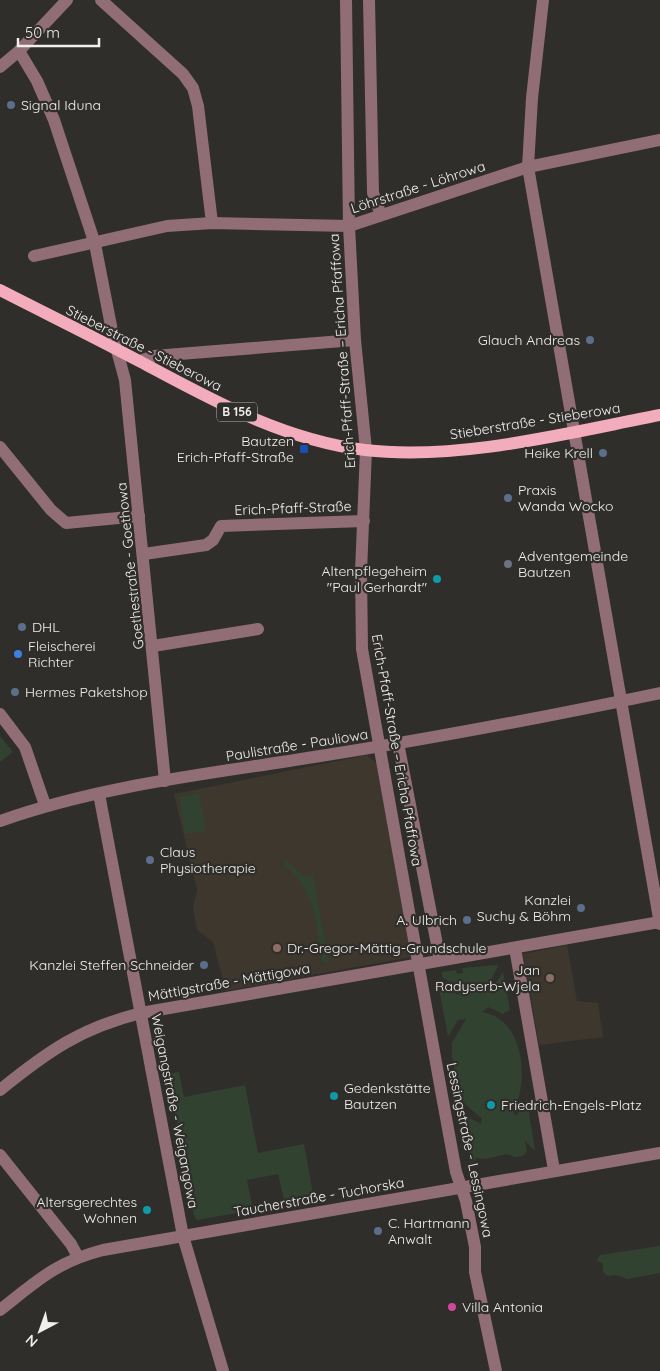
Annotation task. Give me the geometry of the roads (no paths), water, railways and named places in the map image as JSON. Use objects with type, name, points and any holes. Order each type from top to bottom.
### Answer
[{"type":"main road","name":"Stieberstraße - Stieberowa","points":[[0,290],[240,414],[305,438],[366,450],[449,451],[660,415]]},
{"type":"street","points":[[2,65],[19,51],[67,0]]},
{"type":"street","points":[[101,0],[183,74],[193,88],[198,106],[212,223]]},
{"type":"street","name":"Erich-Pfaff-Straße – Ericha Pfaffowa","points":[[346,0],[349,226],[355,340],[366,450],[360,614],[362,649],[419,964]]},
{"type":"street","points":[[369,0],[373,193],[381,215]]},
{"type":"street","points":[[543,0],[532,98],[528,167],[660,922]]},
{"type":"street","name":"Goethestraße - Goethowa","points":[[19,51],[37,81],[54,120],[96,244],[117,350],[125,380],[144,554],[165,781]]},
{"type":"street","name":"Löhrstraße - Löhrowa","points":[[34,256],[96,244],[167,226],[212,223],[349,226],[528,167],[660,140]]},
{"type":"street","points":[[140,361],[154,356],[355,340]]},
{"type":"street","points":[[0,447],[51,510],[66,523],[139,516]]},
{"type":"street","name":"Erich-Pfaff-Straße","points":[[144,554],[206,545],[213,540],[222,526],[364,521]]},
{"type":"street","points":[[153,646],[258,629]]},
{"type":"street","name":"Paulistraße - Pauliowa","points":[[0,820],[45,805],[165,781],[380,747],[660,693]]},
{"type":"street","points":[[0,714],[26,747],[45,805]]},
{"type":"street","name":"Erich-Pfaff-Straße – Ericha Pfaffowa","points":[[398,743],[440,960]]},
{"type":"street","name":"Weigangstraße - Weigangowa","points":[[100,794],[183,1236],[223,1371]]},
{"type":"street","name":"Mättigstraße - Mättigowa","points":[[0,1090],[74,1036],[108,1022],[141,1013],[660,922]]},
{"type":"street","points":[[515,948],[554,1170]]},
{"type":"street","name":"Lessingstraße - Lessingowa","points":[[419,964],[456,1172],[462,1186],[475,1248],[475,1272],[496,1371]]},
{"type":"street","name":"Taucherstraße - Tuchorska","points":[[0,1310],[50,1271],[78,1257],[183,1236],[462,1186],[660,1153]]},
{"type":"street","points":[[0,1155],[71,1244],[78,1257]]},
{"type":"place","name":"Signal Iduna","points":[[11,105]]},
{"type":"place","name":"Glauch Andreas","points":[[590,340]]},
{"type":"place","name":"Bautzen Erich-Pfaff-Straße","points":[[304,449]]},
{"type":"place","name":"Heike Krell","points":[[603,453]]},
{"type":"place","name":"Praxis Wanda Wocko","points":[[508,498]]},
{"type":"place","name":"Adventgemeinde Bautzen","points":[[508,564]]},
{"type":"place","name":"Altenpflegeheim \"Paul Gerhardt\"","points":[[437,579]]},
{"type":"place","name":"DHL","points":[[22,627]]},
{"type":"place","name":"Fleischerei Richter","points":[[18,654]]},
{"type":"place","name":"Hermes Paketshop","points":[[15,692]]},
{"type":"place","name":"Claus Physiotherapie","points":[[150,860]]},
{"type":"place","name":"Kanzlei Suchy & Böhm","points":[[581,908]]},
{"type":"place","name":"A. Ulbrich","points":[[467,920]]},
{"type":"place","name":"Dr.-Gregor-Mättig-Grundschule","points":[[277,948]]},
{"type":"place","name":"Kanzlei Steffen Schneider","points":[[204,965]]},
{"type":"place","name":"Jan Radyserb-Wjela","points":[[550,978]]},
{"type":"place","name":"Gedenkstätte Bautzen","points":[[334,1096]]},
{"type":"place","name":"Friedrich-Engels-Platz","points":[[491,1105]]},
{"type":"place","name":"Altersgerechtes Wohnen","points":[[147,1210]]},
{"type":"place","name":"C. Hartmann Anwalt","points":[[378,1231]]},
{"type":"place","name":"Villa Antonia","points":[[452,1307]]}]
